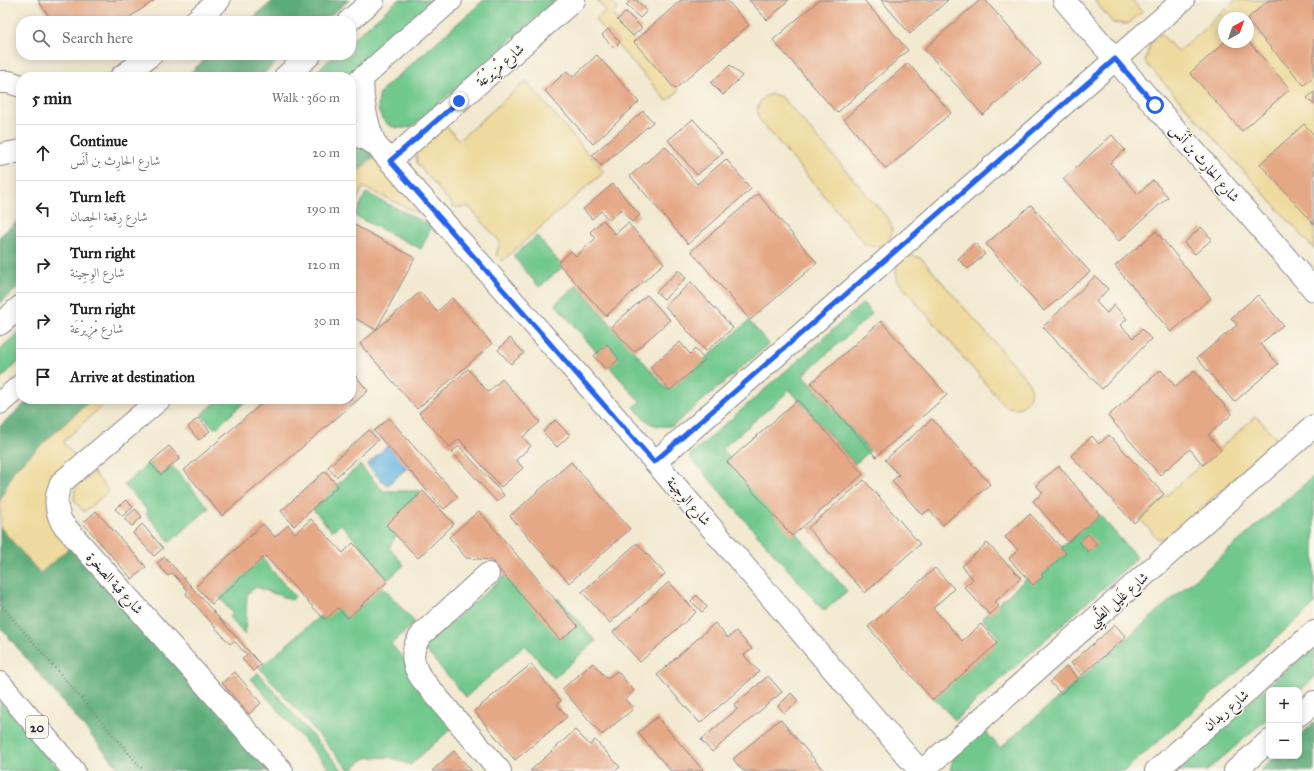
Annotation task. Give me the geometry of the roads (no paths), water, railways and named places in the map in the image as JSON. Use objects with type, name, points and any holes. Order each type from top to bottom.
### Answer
[{"type":"street","points":[[201,16],[219,0]]},
{"type":"street","points":[[355,16],[373,0]]},
{"type":"street","points":[[356,83],[451,0]]},
{"type":"street","name":"شارع مْزِيرْعَة","points":[[390,161],[574,0]]},
{"type":"street","name":"شارع الحارِث بن أنَس","points":[[1064,0],[1314,290]]},
{"type":"street","points":[[654,462],[1182,0]]},
{"type":"street","points":[[128,72],[144,60]]},
{"type":"street","points":[[144,72],[156,60]]},
{"type":"street","points":[[291,72],[304,60]]},
{"type":"street","name":"شارع الوِجِينة","points":[[356,83],[362,92],[366,119],[375,144],[654,462],[921,771]]},
{"type":"street","name":"شارع الوِجِينة","points":[[356,134],[375,144]]},
{"type":"street","points":[[0,324],[16,310]]},
{"type":"street","points":[[0,403],[16,389]]},
{"type":"street","name":"شارع قبة الصخرة","points":[[154,404],[62,482],[56,498],[58,515],[62,523],[282,771]]},
{"type":"street","name":"شارع غَلِيل الطَّيِي","points":[[921,771],[1314,426]]},
{"type":"street","points":[[488,574],[422,634],[417,641],[413,657],[414,665],[421,678],[500,771]]},
{"type":"street","name":"شارع ربدان","points":[[1156,771],[1314,632]]},
{"type":"street","name":"20","points":[[0,683],[74,771]]},
{"type":"street","points":[[1244,767],[1266,744]]},
{"type":"water","points":[[387,446],[408,467],[387,486],[367,465]]}]
